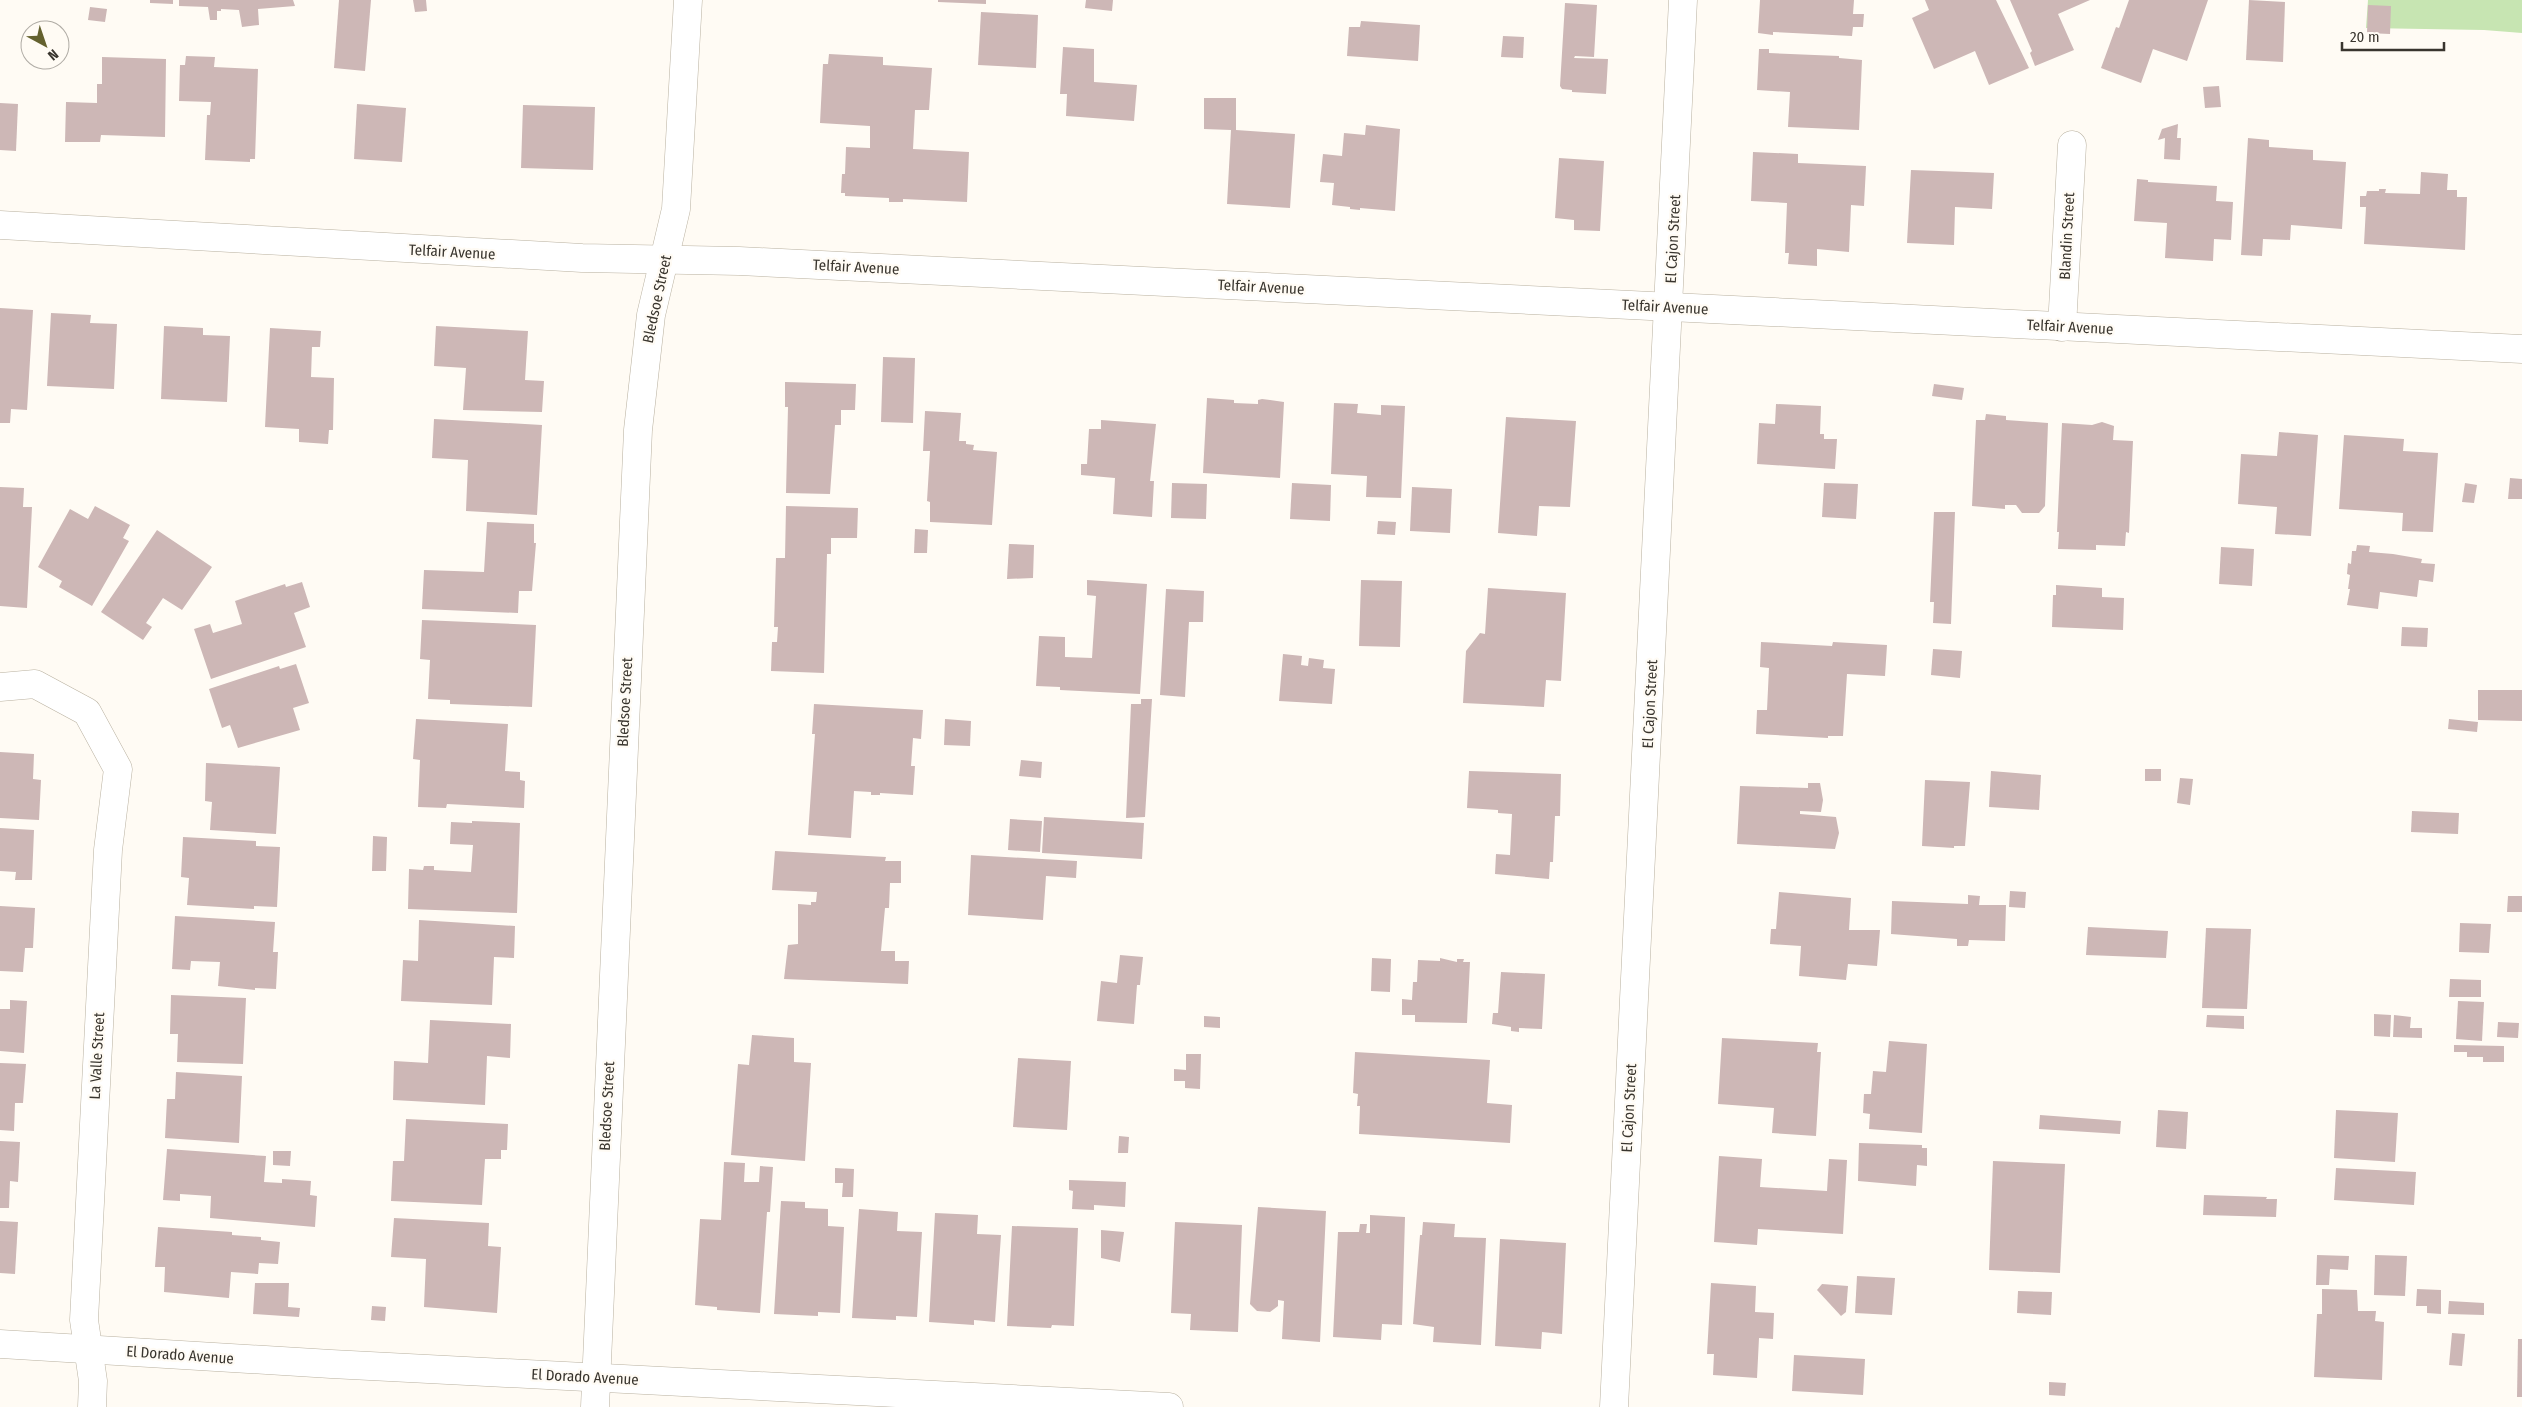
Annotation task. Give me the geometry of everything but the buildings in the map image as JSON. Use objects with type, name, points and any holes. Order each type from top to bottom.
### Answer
[{"type":"street","name":"Bledsoe Street","points":[[595,1407],[603,1186],[638,430],[647,341],[676,209],[688,0]]},
{"type":"street","name":"El Cajon Street","points":[[1614,1407],[1683,0]]},
{"type":"street","name":"Blandin Street","points":[[2062,327],[2072,145]]},
{"type":"street","name":"Telfair Avenue","points":[[0,225],[387,249],[582,258],[739,261],[2522,349]]},
{"type":"street","name":"La Valle Street","points":[[0,687],[35,684],[87,712],[118,769],[108,850],[84,1320],[93,1381],[92,1407]]},
{"type":"street","name":"El Dorado Avenue","points":[[0,1344],[596,1378],[1169,1407]]},
{"type":"green space","points":[[2368,0],[2522,0],[2522,33],[2484,30],[2366,28]]}]
